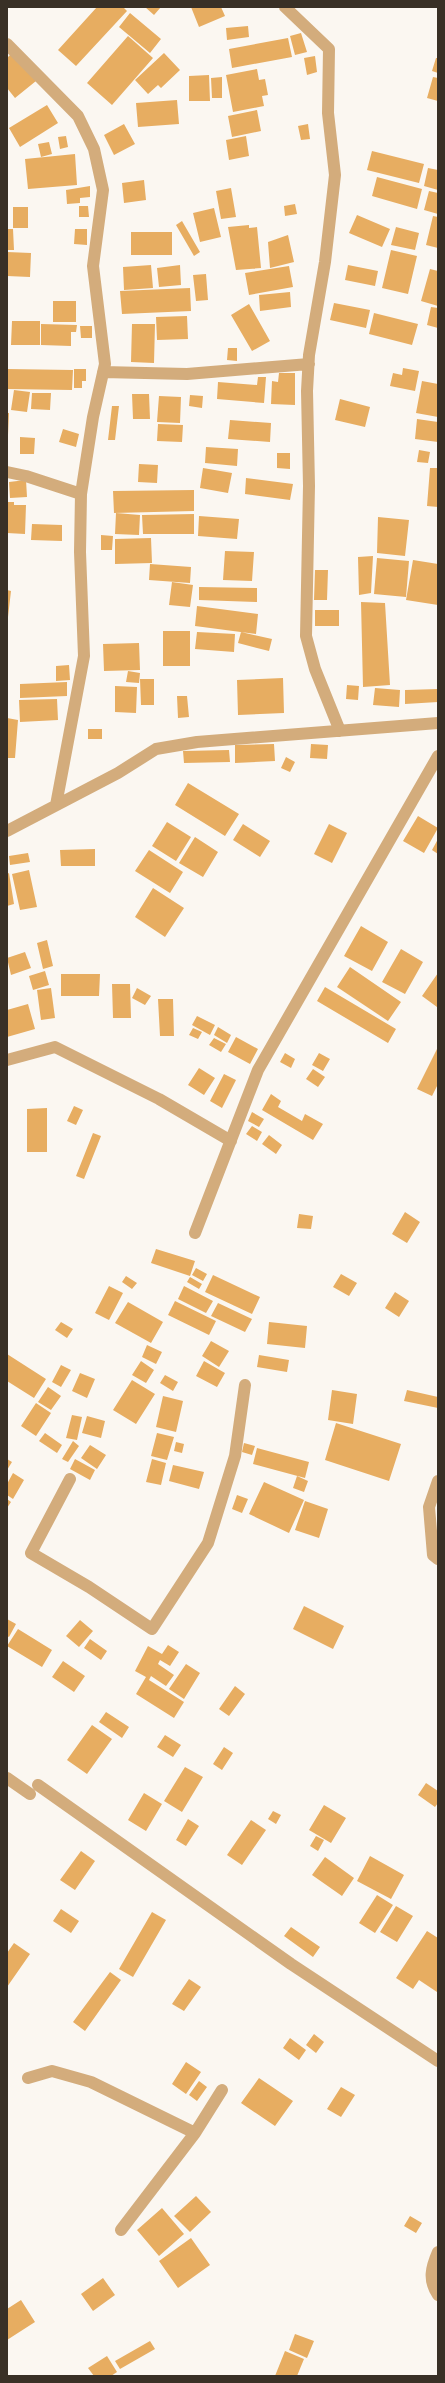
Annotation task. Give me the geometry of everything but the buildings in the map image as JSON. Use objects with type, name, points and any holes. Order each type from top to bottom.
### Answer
[{"type":"street","points":[[285,7],[329,49],[328,113],[334,175],[325,262],[309,364],[306,636],[315,669],[340,731]]},
{"type":"street","points":[[7,44],[78,116],[94,149],[103,190],[92,266],[105,364],[93,417],[81,494],[80,552],[84,656],[56,805]]},
{"type":"street","points":[[103,372],[187,374],[309,364]]},
{"type":"street","points":[[7,472],[26,476],[81,494]]},
{"type":"street","points":[[7,831],[118,773],[156,749],[197,742],[438,723]]},
{"type":"street","points":[[195,1233],[258,1070],[438,756]]},
{"type":"street","points":[[7,1060],[55,1047],[159,1100],[231,1141]]},
{"type":"street","points":[[70,1479],[32,1553],[89,1587],[152,1629],[208,1543],[235,1456],[245,1385]]},
{"type":"street","points":[[438,1481],[429,1507],[433,1555],[438,1559]]},
{"type":"street","points":[[7,1778],[30,1794]]},
{"type":"street","points":[[38,1785],[291,1964],[438,2061]]},
{"type":"street","points":[[28,2078],[52,2071],[91,2082],[195,2133]]},
{"type":"street","points":[[121,2230],[195,2133],[222,2090]]},
{"type":"street","points":[[438,2252],[431,2268],[432,2286],[438,2295]]}]
